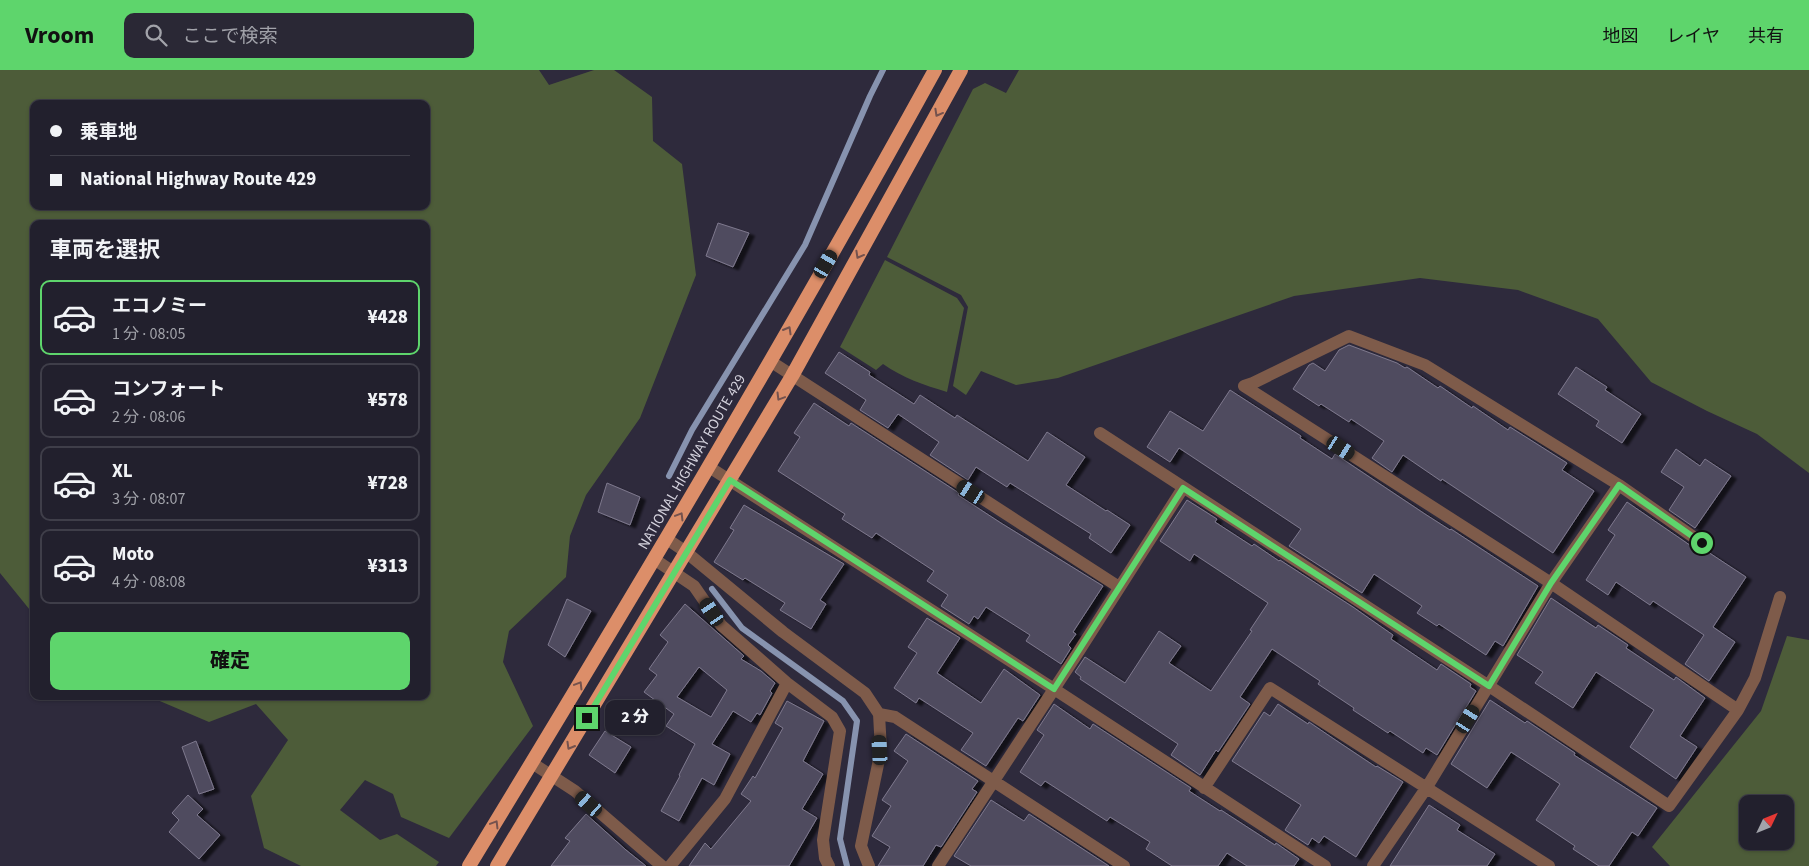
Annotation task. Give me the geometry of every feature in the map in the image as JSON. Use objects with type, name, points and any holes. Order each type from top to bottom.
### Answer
[{"type":"highway","name":"NATIONAL HIGHWAY ROUTE 429","points":[[469,866],[667,539],[882,166],[935,70]]},
{"type":"highway","points":[[496,866],[552,777],[792,376],[961,70]]},
{"type":"street","points":[[1702,543],[1619,485],[1425,365],[1349,336],[1244,386],[1551,583],[1738,710]]},
{"type":"street","points":[[770,361],[1119,587]]},
{"type":"street","points":[[1100,433],[1489,686],[1669,806],[1738,710],[1755,678],[1780,598]]},
{"type":"street","points":[[709,467],[1326,866]]},
{"type":"street","points":[[1373,866],[1427,787],[1551,583],[1619,485]]},
{"type":"street","points":[[938,866],[1183,488]]},
{"type":"street","points":[[667,539],[686,552],[783,632],[865,693],[878,714],[880,750],[861,846],[869,866]]},
{"type":"street","points":[[654,559],[694,586],[721,625],[787,683],[832,717],[840,732],[823,840],[823,863]]},
{"type":"street","points":[[670,866],[725,799],[787,683]]},
{"type":"street","points":[[1204,788],[1270,688],[1549,866]]},
{"type":"street","points":[[878,714],[895,717],[1124,866]]},
{"type":"street","points":[[532,763],[575,791],[662,866]]},
{"type":"green space","points":[[0,70],[539,70],[549,85],[594,70],[614,70],[652,97],[653,141],[682,164],[696,275],[640,418],[586,495],[570,536],[566,577],[509,631],[503,662],[533,726],[449,838],[401,817],[393,794],[365,780],[340,810],[380,840],[397,834],[439,862],[436,866],[301,866],[264,848],[251,796],[288,740],[256,704],[209,722],[157,700],[430,700],[430,220],[30,220],[30,610],[0,573]]},
{"type":"green space","points":[[1019,70],[1809,70],[1809,473],[1757,434],[1651,382],[1598,319],[1518,290],[1420,278],[1294,296],[1058,378],[1016,385],[981,371],[966,395],[953,386],[968,307],[961,295],[887,257],[973,89],[985,83],[1006,93]]},
{"type":"green space","points":[[885,260],[957,298],[964,308],[947,392],[914,381],[883,364],[876,370],[840,347]]},
{"type":"green space","points":[[1787,636],[1809,640],[1809,866],[1670,866],[1652,847],[1761,711]]},
{"type":"building","points":[[718,223],[749,233],[733,267],[706,256]]},
{"type":"building","points":[[1349,345],[1397,363],[1405,368],[1407,367],[1438,388],[1440,386],[1472,408],[1473,406],[1508,430],[1510,427],[1567,463],[1562,470],[1594,491],[1553,553],[1403,455],[1392,472],[1372,458],[1384,441],[1351,419],[1349,422],[1293,389],[1309,365],[1313,363],[1325,371],[1339,350]]},
{"type":"building","points":[[839,352],[870,372],[869,375],[914,404],[920,395],[955,418],[957,415],[1028,461],[1047,432],[1085,457],[1066,485],[1130,525],[1111,553],[1089,538],[1091,534],[1010,483],[1007,487],[976,467],[968,480],[930,455],[939,442],[898,414],[888,428],[860,410],[866,400],[825,373]]},
{"type":"building","points":[[1576,367],[1607,387],[1605,390],[1641,414],[1622,443],[1596,426],[1599,421],[1558,394]]},
{"type":"building","points":[[1230,390],[1301,436],[1300,438],[1332,459],[1335,454],[1538,586],[1503,646],[1495,641],[1486,655],[1439,624],[1437,626],[1417,613],[1422,606],[1374,574],[1362,593],[1289,546],[1301,529],[1179,448],[1170,462],[1147,447],[1170,411],[1203,431]]},
{"type":"building","points":[[814,403],[849,426],[851,423],[959,493],[958,495],[1001,523],[1103,586],[1073,632],[1076,634],[1068,645],[1071,648],[1061,664],[1026,641],[1030,635],[986,607],[978,619],[974,616],[969,624],[941,606],[948,595],[927,581],[934,571],[876,533],[872,538],[842,519],[845,514],[778,471],[800,437],[794,433]]},
{"type":"building","points":[[1676,449],[1700,466],[1705,459],[1731,476],[1695,528],[1669,510],[1684,487],[1661,472]]},
{"type":"building","points":[[607,483],[640,497],[630,525],[598,512]]},
{"type":"building","points":[[1187,500],[1217,519],[1215,522],[1252,546],[1254,544],[1353,607],[1393,635],[1391,639],[1437,670],[1441,664],[1471,684],[1470,687],[1476,691],[1437,755],[1426,748],[1423,753],[1390,731],[1388,733],[1318,684],[1320,681],[1272,649],[1240,697],[1250,704],[1200,775],[1171,755],[1178,744],[1080,679],[1081,677],[1075,672],[1085,657],[1125,683],[1159,631],[1181,646],[1169,663],[1211,691],[1252,631],[1250,630],[1268,603],[1194,554],[1190,561],[1160,541]]},
{"type":"building","points":[[1627,502],[1697,550],[1705,550],[1746,577],[1713,627],[1735,642],[1709,681],[1685,664],[1704,635],[1653,601],[1650,605],[1616,582],[1608,595],[1586,580],[1615,535],[1608,530]]},
{"type":"building","points":[[744,505],[844,564],[820,600],[826,604],[811,629],[780,610],[785,603],[745,578],[743,580],[714,562],[734,530],[730,528]]},
{"type":"building","points":[[1551,598],[1596,628],[1598,625],[1628,645],[1626,648],[1674,680],[1676,677],[1705,698],[1680,736],[1697,747],[1676,779],[1630,747],[1654,710],[1596,672],[1573,708],[1535,683],[1543,672],[1517,655]]},
{"type":"building","points":[[567,599],[591,611],[565,657],[548,645]]},
{"type":"building","points":[[685,604],[744,656],[741,659],[761,671],[775,683],[770,691],[772,693],[760,715],[757,713],[751,722],[733,711],[712,744],[730,754],[714,785],[702,778],[679,821],[661,811],[695,744],[666,726],[674,714],[644,692],[657,675],[649,669],[668,642],[660,635]],"holes":[[[699,667],[727,690],[711,717],[677,697]]]},
{"type":"building","points":[[927,618],[960,638],[937,673],[981,703],[1004,669],[1040,695],[1023,721],[1018,718],[986,766],[961,750],[973,733],[919,698],[916,703],[894,688],[917,653],[908,647]]},
{"type":"building","points":[[1490,700],[1525,723],[1527,721],[1575,753],[1574,755],[1657,808],[1638,836],[1632,832],[1609,866],[1599,866],[1573,849],[1575,846],[1536,820],[1560,784],[1511,752],[1487,788],[1451,764]]},
{"type":"building","points":[[787,701],[824,721],[803,761],[823,774],[802,809],[817,818],[789,866],[689,866],[705,843],[711,849],[751,801],[741,794],[753,776],[755,778],[783,728],[775,723]]},
{"type":"building","points":[[1054,704],[1090,729],[1093,724],[1191,788],[1189,791],[1275,845],[1276,843],[1299,859],[1294,866],[1247,866],[1227,853],[1218,866],[1172,866],[1146,849],[1150,842],[1110,817],[1107,821],[1045,781],[1041,786],[1020,772],[1044,735],[1037,730]]},
{"type":"building","points":[[1278,704],[1308,724],[1309,722],[1376,767],[1403,782],[1356,857],[1324,836],[1319,843],[1312,838],[1308,845],[1285,830],[1301,805],[1232,761],[1264,712],[1270,716]]},
{"type":"building","points":[[605,731],[631,747],[615,773],[589,755]]},
{"type":"building","points":[[906,734],[978,781],[972,789],[977,792],[941,847],[936,845],[923,866],[878,866],[890,847],[872,836],[891,806],[882,800],[908,761],[894,751]]},
{"type":"building","points":[[196,741],[214,789],[199,794],[182,747]]},
{"type":"building","points":[[188,795],[203,809],[197,815],[220,835],[199,859],[169,832],[179,820],[172,813]]},
{"type":"building","points":[[991,800],[1024,821],[1029,814],[1109,866],[971,866],[954,856]]},
{"type":"building","points":[[1429,805],[1460,825],[1457,830],[1495,854],[1487,866],[1390,866]]},
{"type":"building","points":[[586,814],[646,866],[551,866],[570,841],[565,838]]},
{"type":"waterway","points":[[669,476],[692,430],[805,245],[883,70]]},
{"type":"waterway","points":[[712,589],[742,628],[843,701],[857,721],[840,839],[847,866]]},
{"type":"route","points":[[587,718],[730,480],[1054,689],[1183,488],[1489,686],[1551,583],[1619,485],[1702,543]]}]
